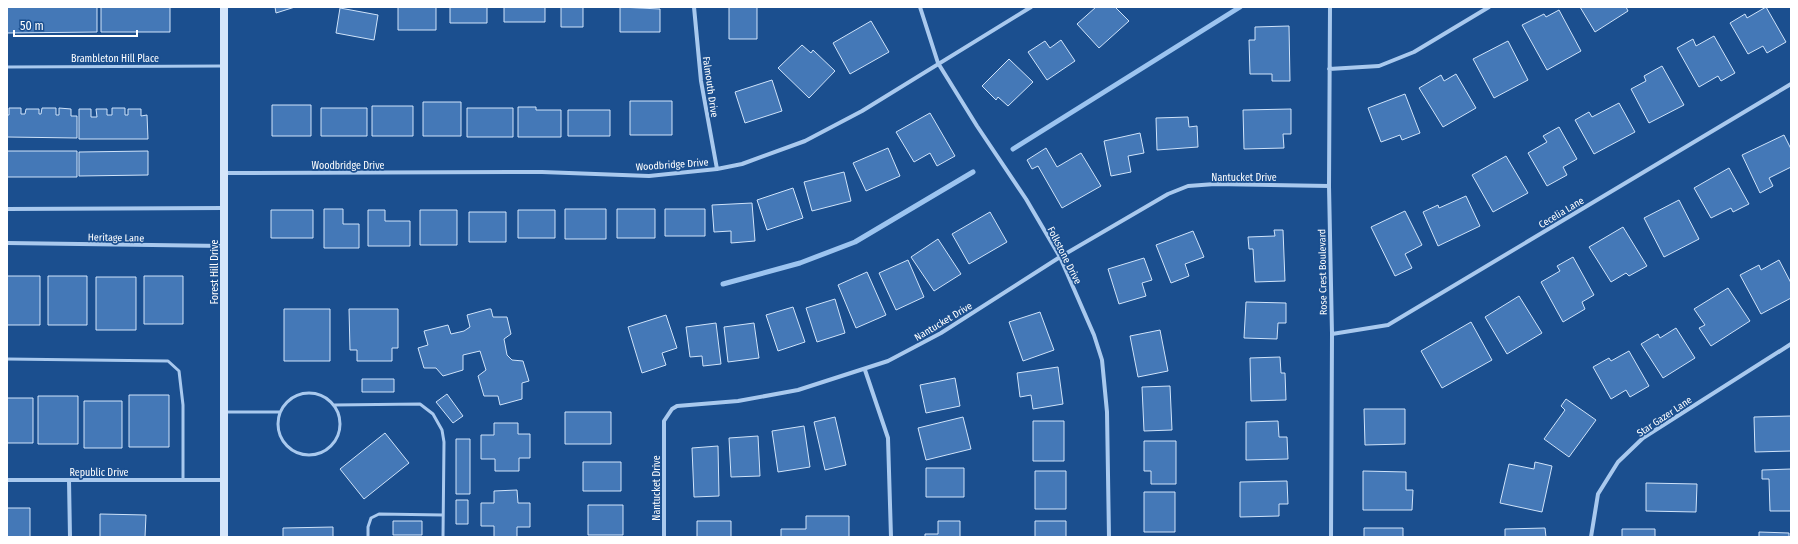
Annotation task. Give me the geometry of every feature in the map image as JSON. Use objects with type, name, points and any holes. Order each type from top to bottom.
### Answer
[{"type":"main road","name":"Forest Hill Drive","points":[[224,7],[224,537]]},
{"type":"street","name":"Falmouth Drive","points":[[694,7],[701,81],[717,169]]},
{"type":"street","name":"Folkstone Drive","points":[[920,7],[938,63],[977,126],[1026,199],[1060,257],[1094,335],[1102,360],[1107,412],[1109,537]]},
{"type":"street","name":"Woodbridge Drive","points":[[224,174],[542,172],[649,176],[717,169],[742,164],[805,140],[862,111],[1031,7]]},
{"type":"street","name":"Rose Crest Boulevard","points":[[1330,7],[1329,186],[1332,334],[1331,537]]},
{"type":"street","points":[[1329,69],[1380,66],[1414,52],[1489,7]]},
{"type":"street","name":"Cecelia Lane","points":[[1332,334],[1388,325],[1791,84]]},
{"type":"street","name":"Nantucket Drive","points":[[664,537],[664,421],[672,409],[677,406],[738,401],[798,390],[865,370],[888,361],[941,333],[1060,257],[1168,194],[1188,186],[1215,184],[1329,186]]},
{"type":"street","points":[[7,209],[224,208]]},
{"type":"street","name":"Heritage Lane","points":[[7,243],[224,246]]},
{"type":"street","name":"Star Gazer Lane","points":[[1591,537],[1598,494],[1618,462],[1643,438],[1791,344]]},
{"type":"street","points":[[865,370],[888,438],[890,537]]},
{"type":"street","name":"Republic Drive","points":[[7,480],[224,480]]},
{"type":"street","points":[[69,480],[70,537]]},
{"type":"lane","name":"Brambleton Hill Place","points":[[7,67],[224,66]]},
{"type":"lane","points":[[7,359],[168,361],[179,371],[181,384],[183,405],[182,480]]},
{"type":"lane","points":[[304,393],[315,393],[326,398],[334,405],[340,424],[338,435],[332,444],[324,451],[305,455],[294,451],[286,445],[280,436],[277,425],[279,412],[285,403],[294,396],[304,393]]},
{"type":"lane","points":[[334,405],[420,404],[433,414],[442,430],[444,442],[443,537]]},
{"type":"lane","points":[[224,412],[279,412]]},
{"type":"lane","points":[[368,537],[368,527],[371,518],[379,514],[443,515]]},
{"type":"building","points":[[7,7],[97,7],[97,32],[7,33]]},
{"type":"building","points":[[101,7],[170,7],[170,32],[101,32]]},
{"type":"building","points":[[275,7],[295,7],[276,13]]},
{"type":"building","points":[[398,7],[436,7],[436,30],[398,30]]},
{"type":"building","points":[[450,7],[487,7],[487,23],[450,23]]},
{"type":"building","points":[[504,7],[545,7],[545,22],[504,22]]},
{"type":"building","points":[[561,7],[583,7],[583,27],[561,27]]},
{"type":"building","points":[[620,7],[660,9],[660,32],[620,32]]},
{"type":"building","points":[[729,7],[757,7],[757,39],[729,39]]},
{"type":"building","points":[[1096,7],[1115,7],[1129,21],[1099,48],[1077,24]]},
{"type":"building","points":[[1580,7],[1626,7],[1628,11],[1595,32]]},
{"type":"building","points":[[1766,7],[1786,42],[1767,53],[1763,46],[1748,54],[1730,23],[1745,14],[1747,18]]},
{"type":"building","points":[[340,8],[378,15],[374,40],[336,33]]},
{"type":"building","points":[[1559,10],[1581,51],[1547,70],[1522,25],[1544,14],[1546,17]]},
{"type":"building","points":[[871,21],[889,52],[850,74],[833,43]]},
{"type":"building","points":[[1289,26],[1290,81],[1272,81],[1272,74],[1250,74],[1249,40],[1255,40],[1255,27]]},
{"type":"building","points":[[1714,36],[1735,73],[1721,81],[1718,76],[1699,87],[1677,48],[1693,39],[1696,46]]},
{"type":"building","points":[[1061,40],[1075,61],[1047,80],[1028,52],[1045,41],[1050,48]]},
{"type":"building","points":[[1508,41],[1528,80],[1494,98],[1473,59]]},
{"type":"building","points":[[802,45],[811,53],[813,50],[835,71],[809,98],[778,68]]},
{"type":"building","points":[[1009,59],[1033,82],[1008,106],[998,97],[996,100],[982,86]]},
{"type":"building","points":[[1662,66],[1684,105],[1649,123],[1631,89],[1646,81],[1644,76]]},
{"type":"building","points":[[1456,74],[1476,108],[1443,127],[1419,88],[1441,75],[1444,81]]},
{"type":"building","points":[[772,80],[782,111],[745,123],[735,92]]},
{"type":"building","points":[[1405,94],[1420,133],[1402,140],[1400,135],[1381,142],[1368,108]]},
{"type":"building","points":[[630,101],[672,101],[672,135],[630,135]]},
{"type":"building","points":[[423,102],[461,102],[461,136],[423,136]]},
{"type":"building","points":[[1619,103],[1635,132],[1594,154],[1575,120],[1589,112],[1592,117]]},
{"type":"building","points":[[272,105],[311,105],[311,136],[272,136]]},
{"type":"building","points":[[372,106],[413,106],[413,136],[372,136]]},
{"type":"building","points":[[518,107],[536,107],[536,110],[561,110],[561,137],[518,137]]},
{"type":"building","points":[[9,108],[21,108],[21,114],[25,114],[26,109],[39,109],[39,114],[41,114],[42,108],[56,108],[56,115],[59,115],[59,108],[71,109],[71,116],[77,116],[77,138],[7,137],[7,115],[9,115]]},
{"type":"building","points":[[112,108],[125,108],[125,115],[128,115],[128,109],[141,109],[141,116],[147,115],[148,139],[79,139],[79,109],[91,109],[91,117],[97,117],[96,109],[107,109],[107,115],[112,115]]},
{"type":"building","points":[[321,108],[367,108],[367,136],[321,136]]},
{"type":"building","points":[[467,108],[513,108],[513,137],[467,137]]},
{"type":"building","points":[[1291,109],[1291,134],[1283,134],[1284,148],[1244,149],[1243,110]]},
{"type":"building","points":[[568,110],[610,110],[610,136],[568,136]]},
{"type":"building","points":[[930,113],[955,156],[937,166],[930,153],[914,162],[896,132]]},
{"type":"building","points":[[1188,117],[1189,127],[1197,126],[1198,147],[1157,150],[1156,118]]},
{"type":"building","points":[[1559,127],[1577,159],[1563,167],[1567,175],[1547,186],[1528,153],[1547,142],[1543,136]]},
{"type":"building","points":[[1140,133],[1144,153],[1128,156],[1131,172],[1111,176],[1104,141]]},
{"type":"building","points":[[1784,135],[1791,149],[1791,167],[1769,178],[1773,186],[1760,193],[1742,155]]},
{"type":"building","points":[[888,148],[900,176],[866,191],[853,163]]},
{"type":"building","points":[[1046,148],[1057,167],[1081,153],[1101,186],[1062,208],[1038,166],[1032,169],[1027,160]]},
{"type":"building","points":[[7,151],[77,151],[77,177],[7,177]]},
{"type":"building","points":[[148,151],[148,175],[79,176],[79,152]]},
{"type":"building","points":[[1506,156],[1528,193],[1493,212],[1472,175]]},
{"type":"building","points":[[1729,168],[1749,204],[1733,212],[1731,208],[1711,218],[1694,188]]},
{"type":"building","points":[[844,172],[851,201],[812,211],[804,182]]},
{"type":"building","points":[[793,188],[803,218],[767,230],[757,200]]},
{"type":"building","points":[[1466,196],[1480,226],[1438,246],[1423,212],[1438,205],[1439,208]]},
{"type":"building","points":[[1679,200],[1699,239],[1664,257],[1644,218]]},
{"type":"building","points":[[752,203],[755,241],[731,243],[731,231],[714,232],[712,205]]},
{"type":"building","points":[[324,209],[343,209],[343,224],[359,224],[359,248],[324,248]]},
{"type":"building","points":[[565,209],[606,209],[606,239],[565,239]]},
{"type":"building","points":[[617,209],[655,209],[655,238],[617,238]]},
{"type":"building","points":[[665,209],[705,209],[705,236],[665,236]]},
{"type":"building","points":[[271,210],[313,210],[313,238],[271,238]]},
{"type":"building","points":[[368,210],[385,210],[385,221],[410,221],[410,246],[368,246]]},
{"type":"building","points":[[420,210],[457,210],[457,245],[420,245]]},
{"type":"building","points":[[518,210],[555,210],[555,238],[518,238]]},
{"type":"building","points":[[1405,211],[1422,245],[1405,254],[1412,268],[1395,276],[1371,227]]},
{"type":"building","points":[[469,212],[506,212],[506,242],[469,242]]},
{"type":"building","points":[[990,212],[1007,242],[969,264],[952,234]]},
{"type":"building","points":[[1623,227],[1647,266],[1629,276],[1626,273],[1611,282],[1589,247]]},
{"type":"building","points":[[1274,230],[1283,230],[1285,281],[1255,282],[1253,249],[1249,249],[1248,237],[1275,236]]},
{"type":"building","points":[[1193,231],[1204,257],[1185,264],[1189,276],[1171,283],[1156,245]]},
{"type":"building","points":[[938,239],[961,274],[934,291],[911,257]]},
{"type":"building","points":[[1573,257],[1594,295],[1582,302],[1585,309],[1563,322],[1541,282],[1560,271],[1557,266]]},
{"type":"building","points":[[1144,258],[1152,280],[1142,283],[1146,296],[1119,304],[1108,269]]},
{"type":"building","points":[[908,260],[924,297],[896,310],[879,273]]},
{"type":"building","points":[[1779,260],[1791,283],[1791,298],[1761,314],[1740,275],[1759,265],[1761,270]]},
{"type":"building","points":[[867,272],[886,315],[856,328],[838,285]]},
{"type":"building","points":[[7,276],[40,276],[40,325],[7,325]]},
{"type":"building","points":[[48,276],[87,276],[87,325],[48,325]]},
{"type":"building","points":[[144,276],[183,276],[183,324],[144,324]]},
{"type":"building","points":[[96,277],[136,277],[136,330],[96,330]]},
{"type":"building","points":[[1728,288],[1750,321],[1711,346],[1699,328],[1705,325],[1694,309]]},
{"type":"building","points":[[1519,296],[1542,333],[1507,354],[1485,317]]},
{"type":"building","points":[[835,299],[845,333],[817,342],[806,308]]},
{"type":"building","points":[[1246,302],[1286,303],[1286,323],[1278,323],[1277,339],[1244,338]]},
{"type":"building","points":[[793,307],[805,342],[778,351],[766,315]]},
{"type":"building","points":[[284,309],[330,309],[330,361],[284,361]]},
{"type":"building","points":[[349,309],[398,309],[398,348],[392,348],[392,361],[357,361],[357,350],[350,350]]},
{"type":"building","points":[[491,309],[493,317],[507,317],[511,334],[504,339],[507,355],[512,360],[523,361],[529,381],[522,383],[522,399],[500,405],[498,396],[484,396],[478,376],[486,370],[480,351],[463,355],[463,370],[443,376],[436,368],[424,368],[418,348],[428,345],[424,331],[448,325],[451,334],[464,331],[470,327],[467,315]]},
{"type":"building","points":[[1040,312],[1054,350],[1023,361],[1009,322]]},
{"type":"building","points":[[666,315],[677,348],[662,353],[666,365],[642,373],[628,327]]},
{"type":"building","points":[[1471,322],[1492,360],[1442,388],[1421,351]]},
{"type":"building","points":[[716,323],[721,364],[703,366],[702,356],[690,357],[686,327]]},
{"type":"building","points":[[754,323],[759,358],[728,362],[724,327]]},
{"type":"building","points":[[1676,328],[1695,358],[1663,378],[1641,344],[1658,334],[1660,338]]},
{"type":"building","points":[[1160,330],[1168,371],[1138,377],[1130,336]]},
{"type":"building","points":[[1629,351],[1649,386],[1630,397],[1626,390],[1611,399],[1593,367],[1609,358],[1611,361]]},
{"type":"building","points":[[1280,357],[1281,373],[1285,373],[1286,400],[1251,401],[1250,358]]},
{"type":"building","points":[[1058,367],[1063,404],[1033,409],[1031,395],[1020,397],[1017,373]]},
{"type":"building","points":[[955,378],[960,406],[926,413],[920,385]]},
{"type":"building","points":[[362,379],[394,379],[394,392],[362,392]]},
{"type":"building","points":[[1170,386],[1172,430],[1144,431],[1142,387]]},
{"type":"building","points":[[447,394],[463,416],[453,423],[436,402]]},
{"type":"building","points":[[129,395],[169,395],[169,447],[129,447]]},
{"type":"building","points":[[38,396],[78,396],[78,444],[38,444]]},
{"type":"building","points":[[7,398],[33,398],[33,443],[7,443]]},
{"type":"building","points":[[1566,399],[1596,420],[1569,457],[1544,439],[1565,410],[1561,406]]},
{"type":"building","points":[[84,401],[122,401],[122,448],[84,448]]},
{"type":"building","points":[[1364,409],[1405,409],[1405,444],[1365,445]]},
{"type":"building","points":[[565,412],[611,412],[611,444],[565,444]]},
{"type":"building","points":[[1791,416],[1791,451],[1755,452],[1754,417]]},
{"type":"building","points":[[835,417],[846,465],[825,470],[814,422]]},
{"type":"building","points":[[963,417],[971,449],[926,460],[918,428]]},
{"type":"building","points":[[1033,421],[1064,421],[1064,461],[1033,461]]},
{"type":"building","points":[[1278,421],[1279,437],[1287,437],[1288,459],[1246,460],[1246,422]]},
{"type":"building","points":[[494,423],[518,423],[518,434],[530,434],[530,458],[519,458],[519,471],[495,471],[495,459],[481,459],[481,435],[494,435]]},
{"type":"building","points":[[804,426],[810,467],[778,472],[772,431]]},
{"type":"building","points":[[385,433],[409,463],[364,499],[340,469]]},
{"type":"building","points":[[758,436],[760,476],[731,477],[729,438]]},
{"type":"building","points":[[456,439],[470,439],[470,494],[456,494]]},
{"type":"building","points":[[1144,441],[1176,441],[1176,484],[1151,484],[1151,471],[1144,471]]},
{"type":"building","points":[[718,446],[719,496],[694,497],[692,448]]},
{"type":"building","points":[[583,462],[621,462],[621,491],[583,491]]},
{"type":"building","points":[[1535,462],[1552,466],[1542,512],[1500,503],[1509,464],[1534,469]]},
{"type":"building","points":[[926,468],[964,468],[964,497],[926,497]]},
{"type":"building","points":[[1791,469],[1791,511],[1770,511],[1769,479],[1762,479],[1762,470]]},
{"type":"building","points":[[1035,471],[1066,471],[1066,509],[1035,509]]},
{"type":"building","points":[[1363,471],[1406,472],[1406,490],[1413,490],[1412,510],[1363,510]]},
{"type":"building","points":[[1287,481],[1288,504],[1279,504],[1279,516],[1240,517],[1240,482]]},
{"type":"building","points":[[1646,483],[1697,484],[1696,512],[1646,511]]},
{"type":"building","points":[[517,490],[518,503],[530,503],[530,527],[517,527],[517,537],[494,537],[494,526],[481,526],[481,503],[494,503],[494,491]]},
{"type":"building","points":[[1144,492],[1175,492],[1175,532],[1144,532]]},
{"type":"building","points":[[456,500],[468,500],[468,524],[456,524]]},
{"type":"building","points":[[588,505],[623,505],[623,535],[588,535]]},
{"type":"building","points":[[7,508],[30,508],[30,537],[7,537]]},
{"type":"building","points":[[100,514],[146,515],[145,537],[100,537]]},
{"type":"building","points":[[806,516],[849,516],[849,537],[781,537],[781,529],[806,529]]},
{"type":"building","points":[[393,521],[422,521],[422,535],[393,535]]},
{"type":"building","points":[[697,521],[731,521],[731,537],[697,537]]},
{"type":"building","points":[[938,521],[960,521],[960,537],[925,537],[925,534],[938,534]]},
{"type":"building","points":[[1035,521],[1066,521],[1066,537],[1035,537]]},
{"type":"building","points":[[333,527],[333,537],[283,537],[283,528]]},
{"type":"building","points":[[1364,528],[1403,528],[1403,537],[1364,537]]},
{"type":"building","points":[[1545,528],[1546,537],[1505,537],[1505,529]]},
{"type":"building","points":[[1622,529],[1655,529],[1655,537],[1622,537]]},
{"type":"building","points":[[1759,532],[1789,533],[1789,537],[1759,537]]},
{"type":"waterway","points":[[1013,149],[1240,7]]},
{"type":"waterway","points":[[723,284],[800,263],[855,242],[973,172]]}]
